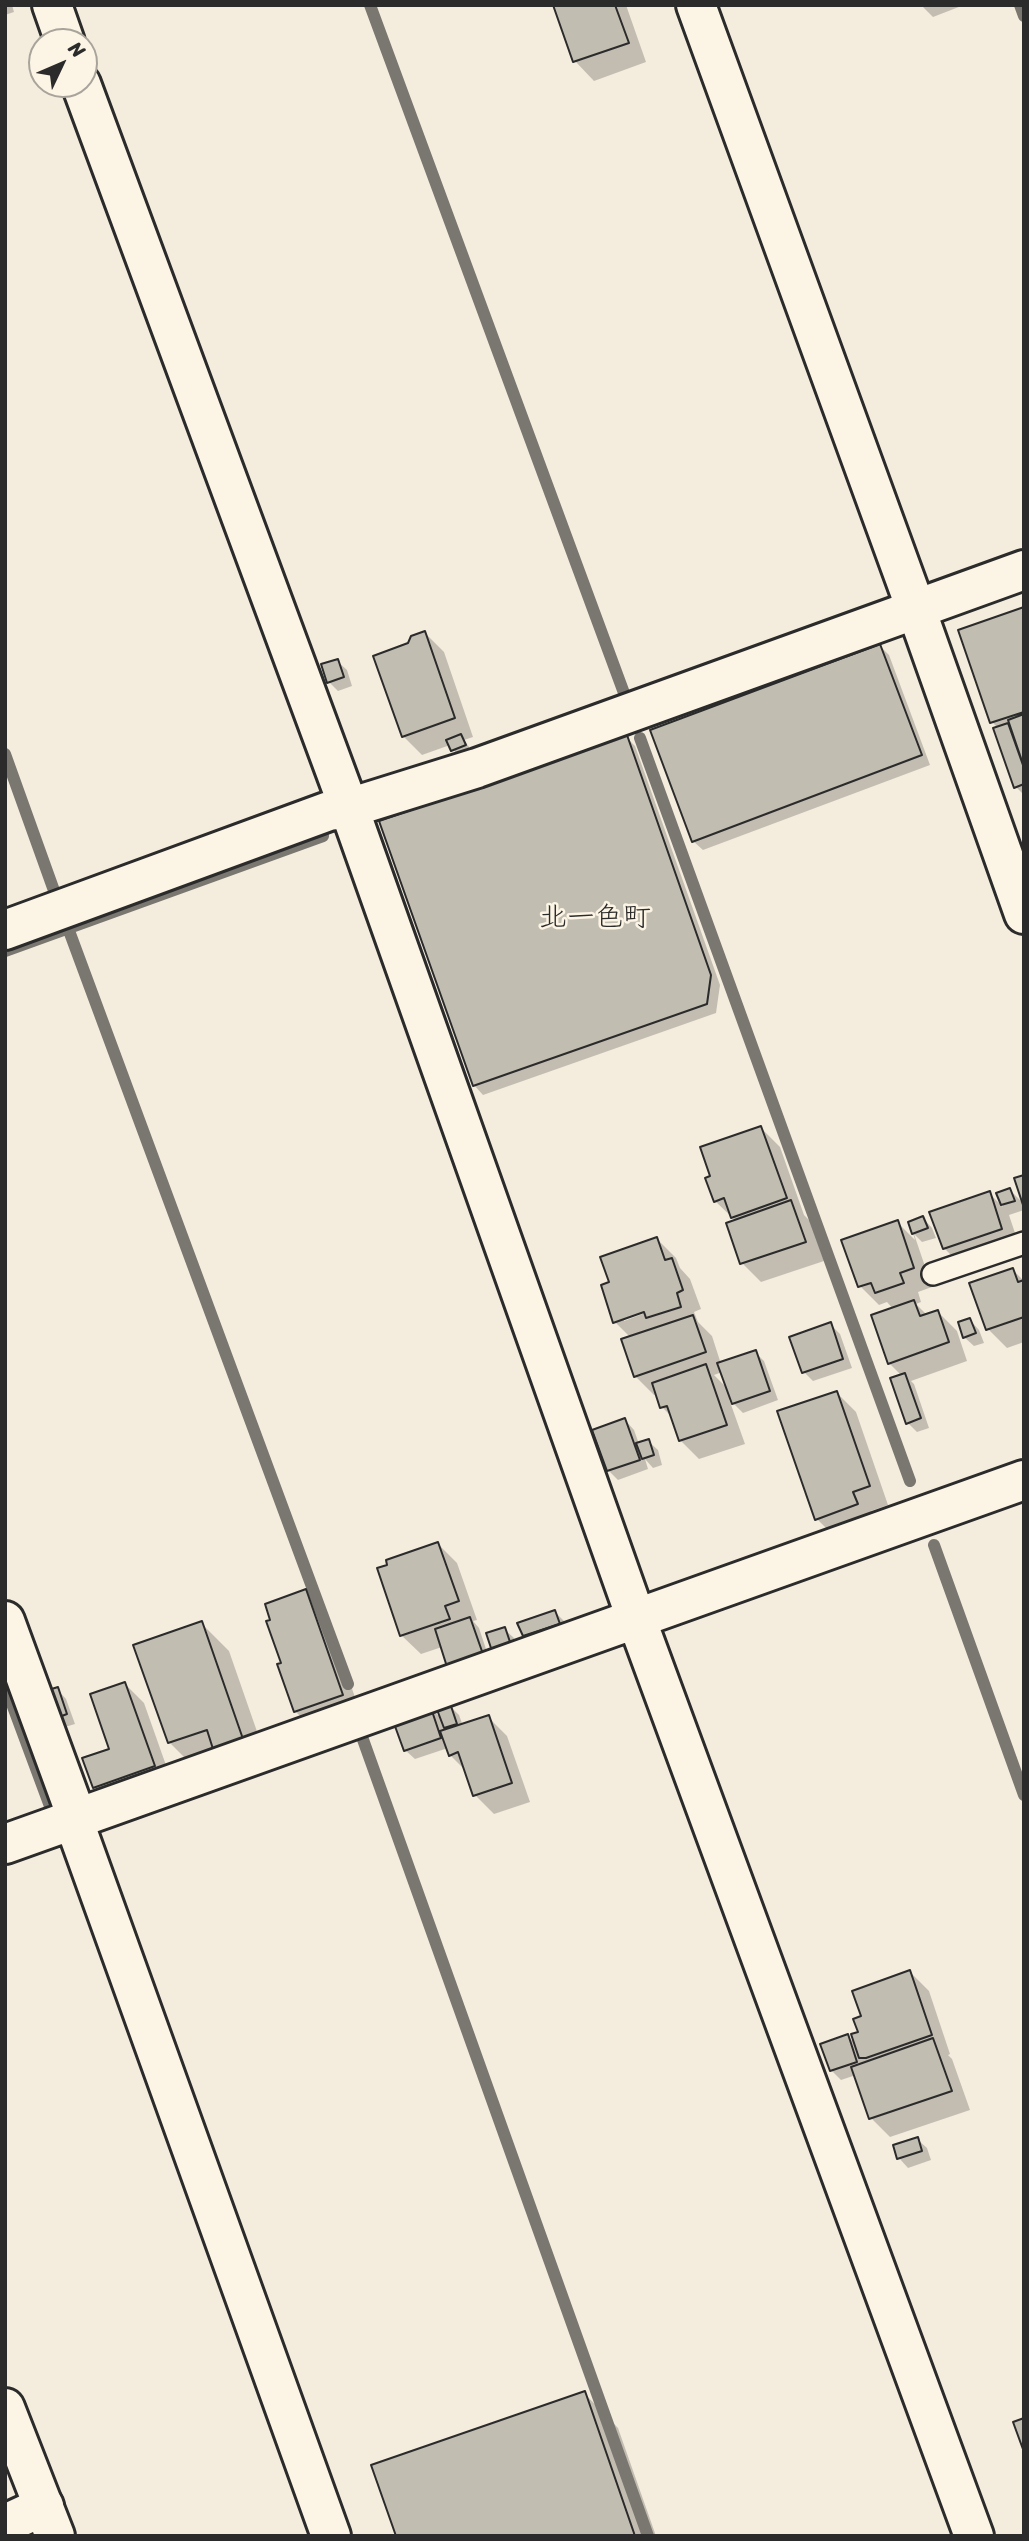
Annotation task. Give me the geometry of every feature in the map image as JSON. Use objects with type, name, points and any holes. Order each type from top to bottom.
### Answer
[{"type":"street","points":[[52,5],[60,28]]},
{"type":"street","points":[[696,5],[1024,914]]},
{"type":"street","points":[[86,98],[349,808],[636,1618],[974,2536]]},
{"type":"street","points":[[5,930],[328,811],[349,808],[477,768],[1024,570]]},
{"type":"street","points":[[5,1844],[1024,1480]]},
{"type":"street","points":[[5,1621],[72,1804],[73,1819],[331,2536]]},
{"type":"street","points":[[5,2408],[50,2521],[5,2524]]},
{"type":"lane","points":[[933,1274],[1024,1243]]},
{"type":"building","points":[[553,5],[615,5],[629,43],[573,62]]},
{"type":"building","points":[[1024,607],[1024,712],[990,723],[958,630]]},
{"type":"building","points":[[425,631],[455,718],[402,737],[373,656],[408,643],[411,636]]},
{"type":"building","points":[[880,644],[922,755],[692,842],[650,730]]},
{"type":"building","points":[[338,659],[344,677],[327,683],[321,664]]},
{"type":"building","points":[[1024,714],[1024,767],[1008,720]]},
{"type":"building","points":[[1008,723],[1024,768],[1024,784],[1014,788],[993,728]]},
{"type":"building","points":[[461,734],[466,745],[451,751],[446,740]]},
{"type":"building","points":[[627,735],[711,975],[707,1004],[473,1086],[379,821]]},
{"type":"building","points":[[761,1126],[787,1198],[731,1218],[724,1198],[714,1202],[705,1178],[710,1176],[700,1147]]},
{"type":"building","points":[[1024,1175],[1024,1208],[1014,1178]]},
{"type":"building","points":[[1010,1188],[1015,1201],[1001,1205],[996,1193]]},
{"type":"building","points":[[990,1191],[1002,1229],[943,1249],[929,1212]]},
{"type":"building","points":[[791,1200],[806,1242],[740,1264],[726,1223]]},
{"type":"building","points":[[923,1216],[928,1228],[912,1234],[908,1222]]},
{"type":"building","points":[[898,1220],[914,1268],[900,1273],[904,1283],[875,1293],[871,1283],[858,1287],[841,1240]]},
{"type":"building","points":[[657,1237],[665,1260],[672,1258],[683,1290],[677,1293],[681,1307],[646,1318],[644,1312],[613,1323],[601,1285],[609,1282],[600,1257]]},
{"type":"building","points":[[1013,1268],[1018,1282],[1024,1280],[1024,1317],[986,1330],[969,1283]]},
{"type":"building","points":[[914,1300],[920,1316],[938,1310],[949,1342],[888,1364],[871,1315]]},
{"type":"building","points":[[693,1315],[706,1352],[634,1377],[621,1339]]},
{"type":"building","points":[[970,1318],[976,1333],[963,1338],[958,1322]]},
{"type":"building","points":[[831,1322],[843,1359],[802,1373],[789,1337]]},
{"type":"building","points":[[756,1350],[770,1391],[732,1404],[717,1363]]},
{"type":"building","points":[[706,1364],[727,1425],[679,1441],[667,1406],[660,1408],[652,1383]]},
{"type":"building","points":[[905,1373],[921,1418],[906,1424],[890,1378]]},
{"type":"building","points":[[837,1391],[870,1486],[853,1492],[858,1504],[815,1520],[777,1411]]},
{"type":"building","points":[[625,1418],[640,1460],[607,1471],[592,1430]]},
{"type":"building","points":[[649,1439],[654,1455],[642,1459],[636,1443]]},
{"type":"building","points":[[438,1542],[459,1601],[445,1606],[450,1619],[400,1636],[377,1568],[387,1565],[386,1560]]},
{"type":"building","points":[[306,1589],[343,1695],[294,1712],[277,1664],[281,1663],[266,1621],[270,1620],[265,1604]]},
{"type":"building","points":[[555,1610],[560,1624],[523,1636],[517,1623]]},
{"type":"building","points":[[470,1617],[484,1657],[448,1670],[435,1629]]},
{"type":"building","points":[[202,1621],[243,1739],[213,1749],[207,1730],[168,1743],[133,1645]]},
{"type":"building","points":[[505,1627],[511,1645],[492,1651],[486,1633]]},
{"type":"building","points":[[125,1682],[155,1766],[93,1788],[82,1758],[109,1749],[90,1694]]},
{"type":"building","points":[[58,1687],[67,1714],[54,1719],[45,1691]]},
{"type":"building","points":[[450,1703],[457,1724],[444,1728],[436,1707]]},
{"type":"building","points":[[430,1705],[441,1738],[404,1751],[392,1718]]},
{"type":"building","points":[[489,1715],[512,1783],[473,1796],[458,1752],[449,1756],[440,1731]]},
{"type":"building","points":[[910,1970],[932,2035],[866,2058],[859,2058],[851,2034],[858,2032],[853,2019],[861,2016],[852,1991]]},
{"type":"building","points":[[848,2034],[857,2062],[830,2071],[820,2044]]},
{"type":"building","points":[[933,2038],[952,2091],[869,2119],[851,2067]]},
{"type":"building","points":[[918,2137],[922,2151],[897,2159],[893,2145]]},
{"type":"building","points":[[585,2391],[635,2536],[396,2536],[371,2465]]},
{"type":"building","points":[[1024,2418],[1024,2452],[1013,2422]]},
{"type":"waterway","points":[[370,5],[624,693]]},
{"type":"waterway","points":[[1020,5],[1024,16]]},
{"type":"waterway","points":[[640,738],[910,1481]]},
{"type":"waterway","points":[[5,754],[57,899]]},
{"type":"waterway","points":[[5,951],[323,836]]},
{"type":"waterway","points":[[68,928],[348,1684]]},
{"type":"waterway","points":[[934,1545],[1024,1795]]},
{"type":"waterway","points":[[5,1685],[51,1809]]},
{"type":"waterway","points":[[361,1734],[648,2536]]},
{"type":"district","name":"北一色町","points":[[595,919]]}]
